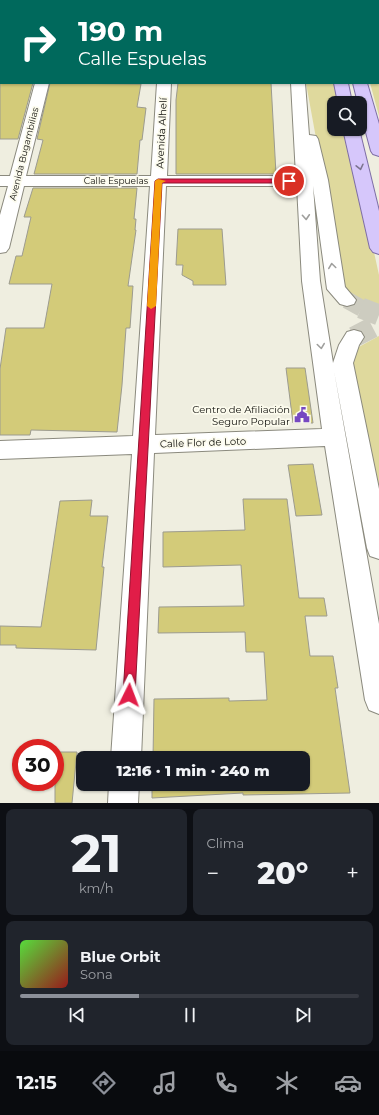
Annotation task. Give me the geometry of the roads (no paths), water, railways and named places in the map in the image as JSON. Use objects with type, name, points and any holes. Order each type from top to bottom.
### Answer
[{"type":"main road","points":[[341,84],[344,96]]},
{"type":"main road","points":[[360,84],[379,151]]},
{"type":"main road","points":[[353,136],[379,248]]},
{"type":"street","name":"Avenida Bugambilias","points":[[0,248],[42,84]]},
{"type":"street","name":"Avenida Alhelí","points":[[126,751],[164,84]]},
{"type":"street","points":[[298,88],[311,281],[334,437],[379,700]]},
{"type":"street","points":[[298,88],[316,159],[336,289],[347,300]]},
{"type":"street","name":"Calle Espuelas","points":[[0,181],[304,181]]},
{"type":"street","points":[[354,337],[349,345],[343,363],[379,548]]},
{"type":"street","name":"Calle Flor de Loto","points":[[0,450],[334,437]]},
{"type":"street","points":[[123,803],[124,791]]},
{"type":"tunnel","points":[[347,300],[362,308]]},
{"type":"tunnel","points":[[362,308],[379,315]]},
{"type":"tunnel","points":[[354,337],[379,324]]},
{"type":"place","name":"Centro de Afiliación Seguro Popular","points":[[302,415]]}]
